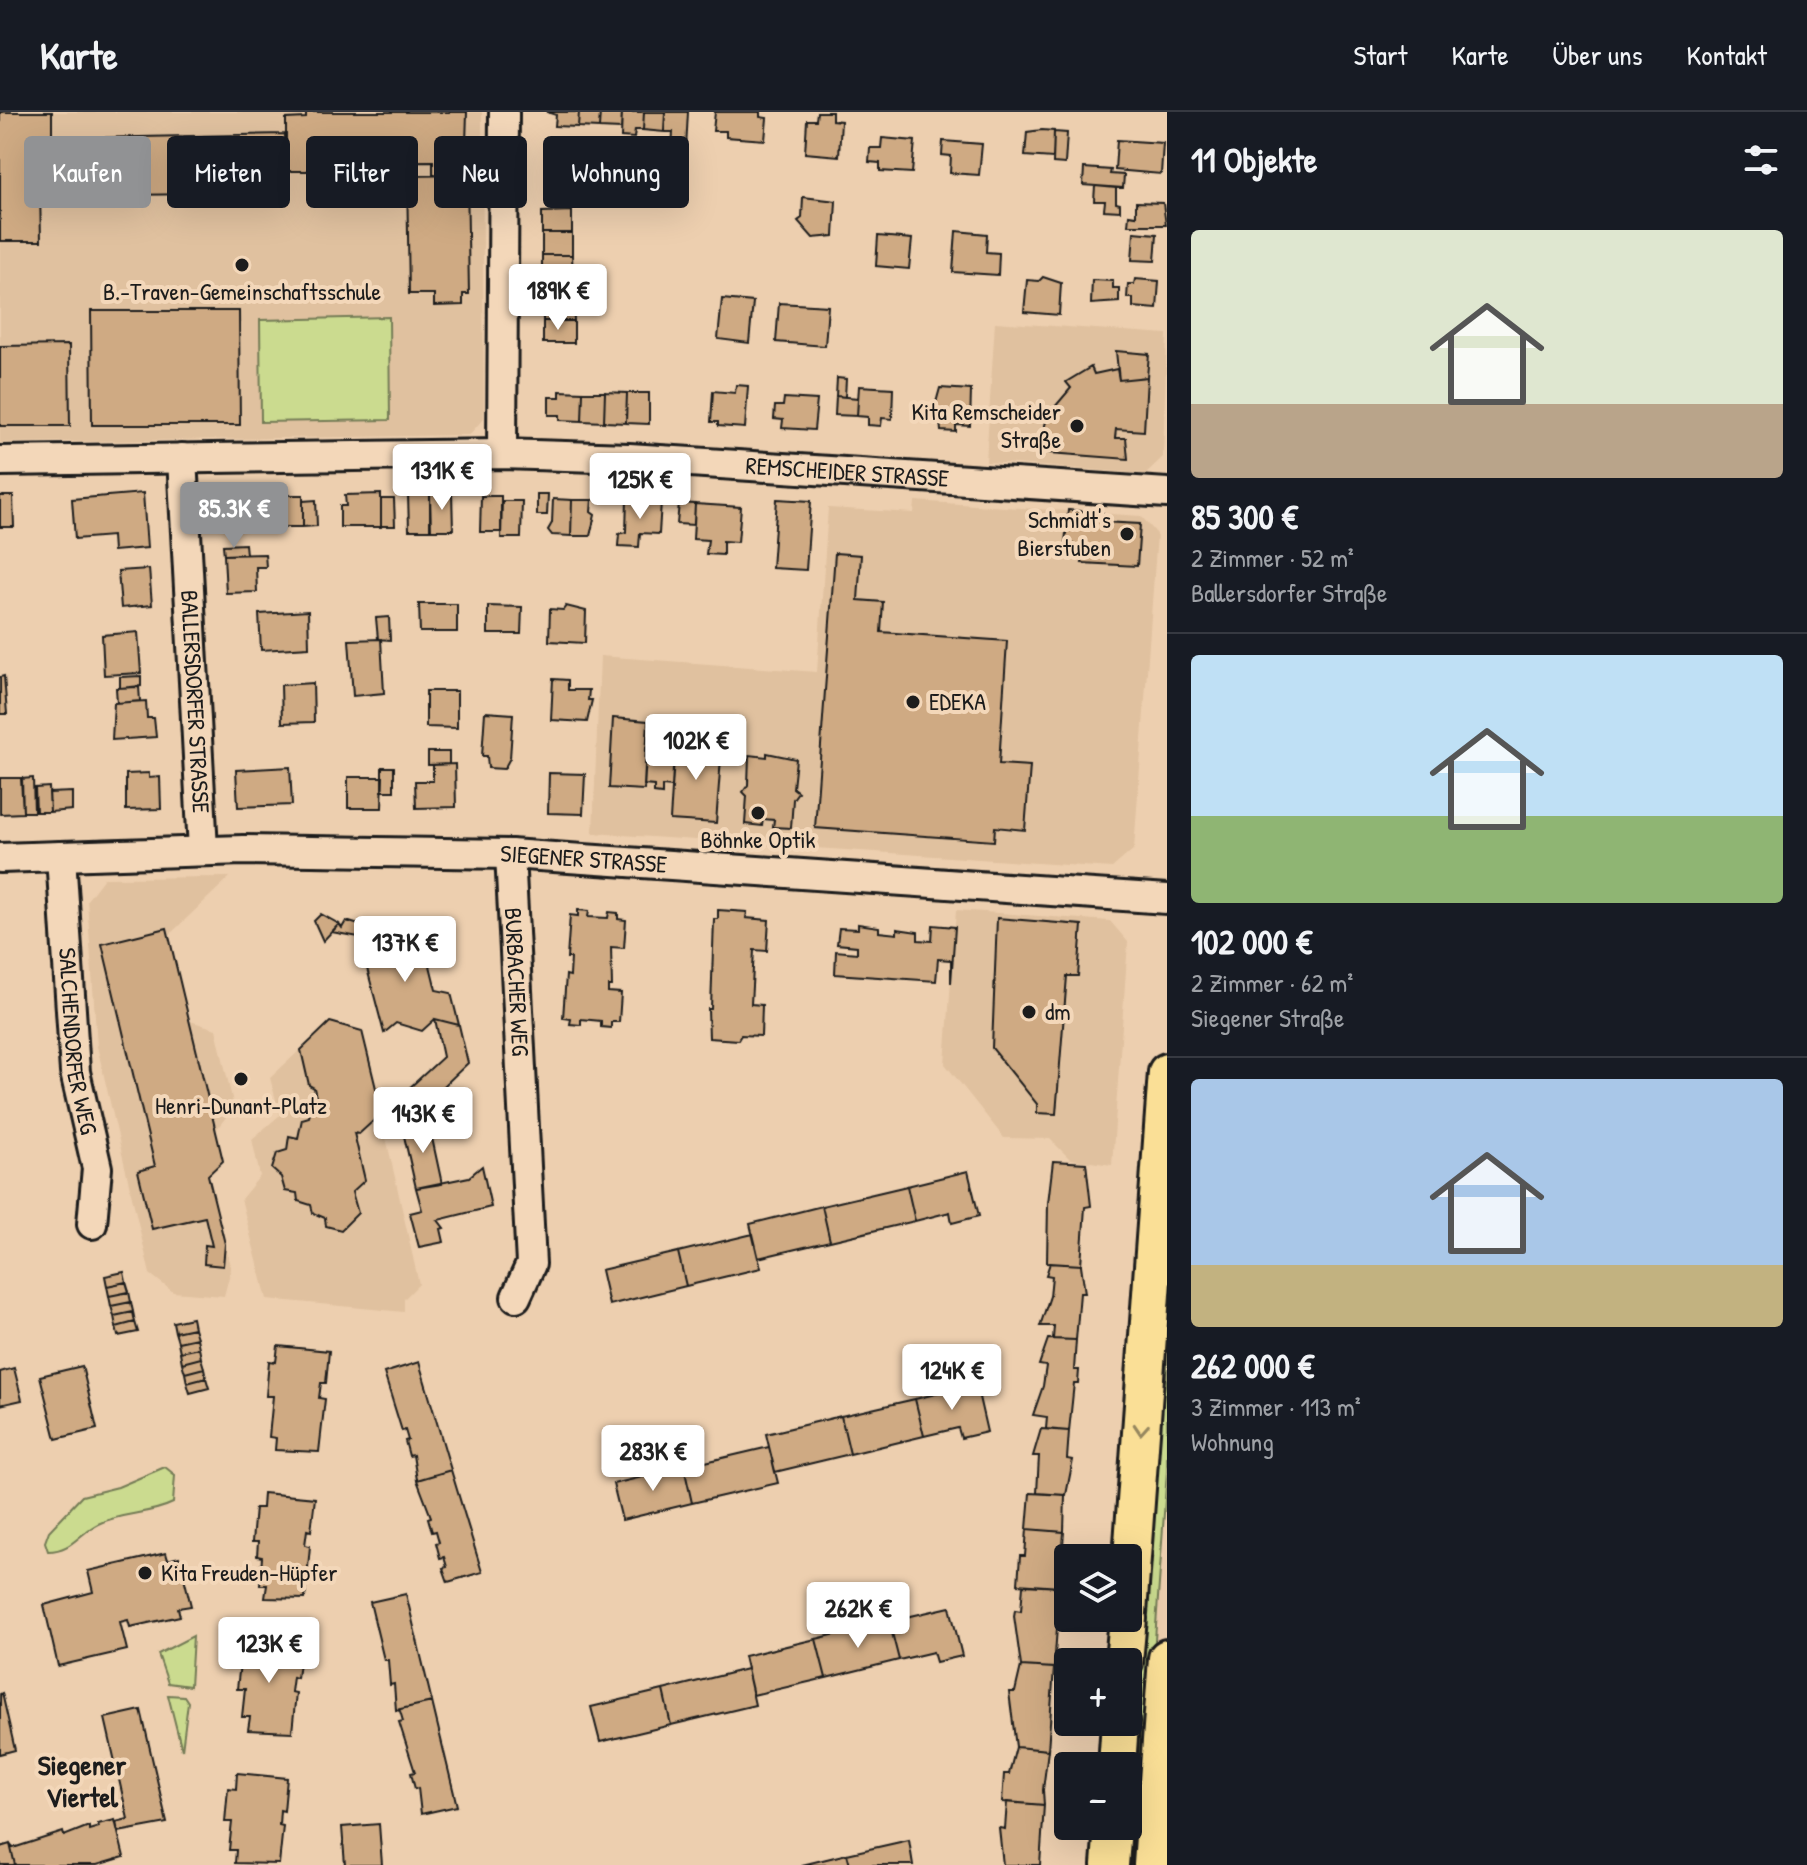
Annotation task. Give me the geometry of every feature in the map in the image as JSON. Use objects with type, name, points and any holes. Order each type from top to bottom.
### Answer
[{"type":"main road","points":[[1133,1544],[1167,1072]]},
{"type":"main road","points":[[1152,1865],[1167,1658]]},
{"type":"main road","points":[[1110,1865],[1112,1840]]},
{"type":"street","points":[[502,454],[504,112]]},
{"type":"street","name":"REMSCHEIDER STRASSE","points":[[0,461],[502,454],[629,458],[1167,493]]},
{"type":"street","name":"BALLERSDORFER STRASSE","points":[[182,458],[203,850]]},
{"type":"street","name":"SIEGENER STRASSE","points":[[0,858],[203,850],[510,854],[1167,899]]},
{"type":"street","name":"BURBACHER WEG","points":[[510,854],[531,1264],[516,1297]]},
{"type":"street","name":"SALCHENDORFER WEG","points":[[61,856],[75,1072],[97,1168],[92,1224]]},
{"type":"shaded area","name":"B.-Traven-Gemeinschaftsschule","points":[[0,112],[482,112],[482,136],[434,136],[434,208],[483,208],[484,418],[469,435],[0,443]]},
{"type":"shaded area","name":"Kita Remscheider Straße","points":[[995,322],[1167,334],[1163,457],[1145,474],[986,462]]},
{"type":"shaded area","points":[[915,501],[1141,516],[1157,534],[1134,849],[1112,868],[593,833],[600,656],[817,672],[828,508],[914,513]]},
{"type":"shaded area","points":[[230,877],[169,935],[190,1021],[216,1029],[234,1107],[216,1130],[223,1161],[208,1175],[231,1269],[224,1296],[173,1292],[150,1274],[97,1046],[87,900],[104,878]]},
{"type":"shaded area","points":[[956,910],[1110,921],[1128,942],[1112,1165],[1070,1159],[1050,1139],[1004,1138],[945,1064]]},
{"type":"shaded area","points":[[330,1022],[362,1031],[419,1284],[404,1299],[404,1312],[267,1299],[241,1199],[260,1176],[252,1139],[280,1115],[270,1078]]},
{"type":"green space","points":[[389,317],[390,420],[261,422],[260,320]]},
{"type":"green space","points":[[1167,1238],[1167,1471],[1142,1823],[1142,1752],[1130,1752],[1131,1736],[1142,1736],[1142,1648],[1137,1648],[1139,1632],[1142,1632],[1142,1585]]},
{"type":"green space","points":[[165,1467],[175,1475],[173,1503],[107,1520],[69,1545],[48,1551],[45,1542],[49,1531],[82,1496],[118,1487]]},
{"type":"green space","points":[[193,1636],[190,1686],[168,1683],[158,1654]]},
{"type":"green space","points":[[168,1695],[184,1696],[188,1702],[182,1750]]},
{"type":"green space","points":[[1126,1840],[1141,1840],[1139,1865],[1122,1865]]},
{"type":"building","points":[[0,112],[52,112],[52,136],[24,136],[24,208],[40,208],[41,241],[0,241]]},
{"type":"building","points":[[306,112],[467,112],[466,136],[434,136],[434,175],[433,161],[418,161],[418,136],[306,136],[306,171],[290,171],[290,136],[286,136],[286,119],[306,118]]},
{"type":"building","points":[[547,112],[579,112],[578,127],[555,126],[556,115]]},
{"type":"building","points":[[579,112],[600,112],[599,128],[578,127]]},
{"type":"building","points":[[600,112],[622,112],[621,129],[599,128]]},
{"type":"building","points":[[622,112],[644,112],[643,130],[635,130],[634,136],[621,136]]},
{"type":"building","points":[[644,112],[665,112],[664,132],[643,130]]},
{"type":"building","points":[[665,112],[688,112],[687,136],[673,136],[673,132],[664,132]]},
{"type":"building","points":[[715,112],[760,112],[760,117],[767,118],[765,140],[726,137],[726,131],[713,131]]},
{"type":"building","points":[[817,112],[832,112],[832,120],[841,121],[839,156],[805,153],[807,120],[816,120]]},
{"type":"building","points":[[1054,131],[1053,158],[1025,156],[1027,132]]},
{"type":"building","points":[[1054,132],[1067,133],[1065,164],[1053,163]]},
{"type":"building","points":[[285,134],[285,136],[187,136]]},
{"type":"building","points":[[167,136],[167,194],[151,195],[151,137]]},
{"type":"building","points":[[882,138],[915,141],[912,173],[880,171],[880,163],[869,162],[870,148],[881,148]]},
{"type":"building","points":[[1117,140],[1163,143],[1161,174],[1115,170]]},
{"type":"building","points":[[943,141],[982,144],[979,175],[950,173],[951,156],[942,155]]},
{"type":"building","points":[[1084,168],[1111,170],[1110,174],[1124,175],[1123,188],[1083,185]]},
{"type":"building","points":[[418,176],[434,176],[434,208],[468,208],[469,294],[463,294],[463,305],[434,306],[434,294],[409,294],[408,208],[418,208]]},
{"type":"building","points":[[1095,186],[1116,188],[1116,203],[1120,204],[1120,211],[1104,210],[1105,201],[1094,201]]},
{"type":"building","points":[[803,197],[836,201],[834,236],[813,238],[798,221],[802,218]]},
{"type":"building","points":[[1136,202],[1163,203],[1166,225],[1128,225],[1129,215],[1136,216]]},
{"type":"building","points":[[572,211],[572,233],[542,233],[542,212]]},
{"type":"building","points":[[956,231],[987,234],[986,252],[999,253],[998,275],[953,272]]},
{"type":"building","points":[[1134,232],[1157,234],[1155,261],[1132,260]]},
{"type":"building","points":[[542,233],[572,233],[572,255],[542,255]]},
{"type":"building","points":[[878,236],[912,239],[909,269],[876,266]]},
{"type":"building","points":[[542,255],[572,255],[573,277],[542,277]]},
{"type":"building","points":[[542,277],[573,277],[573,299],[543,299]]},
{"type":"building","points":[[1043,277],[1061,283],[1059,315],[1024,312],[1027,280],[1039,281]]},
{"type":"building","points":[[1135,279],[1159,281],[1157,309],[1133,307],[1133,298],[1127,298],[1128,284],[1134,284]]},
{"type":"building","points":[[1092,280],[1113,281],[1113,288],[1119,288],[1119,302],[1091,304]]},
{"type":"building","points":[[543,299],[573,299],[574,321],[543,321]]},
{"type":"building","points":[[722,299],[753,302],[749,343],[718,339]]},
{"type":"building","points":[[779,303],[828,306],[825,346],[776,342]]},
{"type":"building","points":[[91,311],[239,311],[240,425],[92,425]]},
{"type":"building","points":[[543,321],[574,321],[574,343],[543,343]]},
{"type":"building","points":[[69,345],[70,426],[0,426],[0,346]]},
{"type":"building","points":[[1116,351],[1149,354],[1147,377],[1119,380]]},
{"type":"building","points":[[1091,367],[1094,374],[1117,369],[1119,380],[1147,377],[1144,431],[1116,429],[1115,438],[1126,438],[1128,459],[1037,452],[1048,415],[1071,388],[1066,382]]},
{"type":"building","points":[[837,378],[846,379],[845,397],[836,396]]},
{"type":"building","points":[[736,385],[748,386],[745,428],[718,426],[718,422],[711,422],[713,391],[735,393]]},
{"type":"building","points":[[859,386],[893,388],[892,419],[882,418],[881,426],[868,425],[868,417],[857,416]]},
{"type":"building","points":[[940,388],[971,390],[970,426],[956,425],[956,432],[941,431],[939,410],[934,410]]},
{"type":"building","points":[[560,391],[583,392],[582,421],[560,420],[560,415],[549,415],[549,397],[560,397]]},
{"type":"building","points":[[583,392],[605,392],[604,422],[582,421]]},
{"type":"building","points":[[605,392],[627,393],[626,423],[604,422]]},
{"type":"building","points":[[627,393],[649,393],[649,424],[626,423]]},
{"type":"building","points":[[836,396],[858,398],[857,416],[835,415]]},
{"type":"building","points":[[784,398],[817,400],[814,430],[782,428],[783,420],[774,419],[775,406],[783,406]]},
{"type":"building","points":[[143,493],[147,548],[113,551],[112,536],[75,539],[72,499]]},
{"type":"building","points":[[452,493],[453,530],[431,530],[430,494]]},
{"type":"building","points":[[381,494],[381,527],[340,527],[340,506],[346,506],[345,495]]},
{"type":"building","points":[[408,494],[430,494],[430,530],[409,530]]},
{"type":"building","points":[[537,494],[548,494],[547,515],[537,515]]},
{"type":"building","points":[[264,495],[303,495],[303,527],[264,527]]},
{"type":"building","points":[[0,496],[13,496],[14,527],[0,527]]},
{"type":"building","points":[[481,496],[501,496],[501,532],[480,532]]},
{"type":"building","points":[[381,499],[394,499],[395,526],[381,526]]},
{"type":"building","points":[[553,499],[572,500],[571,536],[552,535],[548,530],[552,523]]},
{"type":"building","points":[[627,499],[661,501],[659,534],[640,533],[639,547],[618,546],[619,534],[626,532]]},
{"type":"building","points":[[777,499],[811,501],[806,570],[772,568]]},
{"type":"building","points":[[316,500],[317,526],[303,527],[303,501]]},
{"type":"building","points":[[572,500],[592,500],[591,512],[595,515],[590,536],[571,536]]},
{"type":"building","points":[[502,501],[522,501],[521,538],[501,538]]},
{"type":"building","points":[[679,503],[695,504],[694,525],[677,524]]},
{"type":"building","points":[[695,504],[741,507],[738,542],[723,541],[723,555],[706,554],[708,540],[693,539]]},
{"type":"building","points":[[1068,510],[1103,513],[1103,522],[1140,524],[1137,566],[1082,563],[1083,559],[1072,558],[1073,544],[1065,544]]},
{"type":"building","points":[[245,544],[246,554],[224,555],[223,545]]},
{"type":"building","name":"EDEKA","points":[[835,553],[861,555],[858,600],[883,602],[881,632],[1007,641],[999,764],[1030,766],[1025,830],[995,827],[994,841],[815,828]]},
{"type":"building","points":[[265,554],[266,567],[256,567],[257,592],[226,593],[224,555]]},
{"type":"building","points":[[149,569],[152,605],[121,608],[118,571]]},
{"type":"building","points":[[419,604],[457,604],[457,632],[420,632]]},
{"type":"building","points":[[488,606],[522,607],[521,634],[488,634]]},
{"type":"building","points":[[566,606],[586,611],[585,643],[549,641],[550,609],[563,610]]},
{"type":"building","points":[[308,611],[309,647],[261,650],[259,614]]},
{"type":"building","points":[[389,617],[390,640],[378,639],[376,618]]},
{"type":"building","points":[[138,632],[141,673],[104,675],[102,635]]},
{"type":"building","points":[[381,639],[384,693],[353,696],[349,640]]},
{"type":"building","points":[[4,676],[7,714],[0,714],[0,677]]},
{"type":"building","points":[[141,676],[141,686],[120,688],[120,677]]},
{"type":"building","points":[[553,679],[568,680],[568,690],[589,690],[588,700],[592,700],[587,722],[551,720]]},
{"type":"building","points":[[313,683],[314,722],[282,723],[281,685]]},
{"type":"building","points":[[139,687],[140,701],[117,703],[116,688]]},
{"type":"building","points":[[426,691],[457,691],[457,728],[426,727]]},
{"type":"building","points":[[146,701],[147,718],[154,718],[156,737],[112,740],[114,703]]},
{"type":"building","points":[[485,712],[513,714],[510,758],[504,769],[488,768],[487,756],[482,756]]},
{"type":"building","points":[[613,718],[648,721],[644,790],[609,788]]},
{"type":"building","points":[[675,742],[722,745],[716,823],[670,820]]},
{"type":"building","points":[[646,748],[674,750],[672,787],[662,786],[662,794],[654,793],[654,786],[644,785]]},
{"type":"building","points":[[428,752],[449,752],[449,764],[428,765]]},
{"type":"building","points":[[767,753],[796,759],[793,788],[798,792],[793,799],[791,828],[773,827],[774,820],[763,819],[762,826],[745,824],[747,796],[743,792],[748,785],[749,755],[767,757]]},
{"type":"building","points":[[455,764],[456,807],[416,808],[415,781],[433,781],[433,765]]},
{"type":"building","points":[[290,767],[292,805],[238,807],[236,770]]},
{"type":"building","points":[[382,767],[394,767],[394,791],[382,791]]},
{"type":"building","points":[[149,773],[149,778],[160,777],[161,809],[126,810],[126,774]]},
{"type":"building","points":[[549,773],[585,774],[583,814],[548,813]]},
{"type":"building","points":[[348,777],[383,777],[382,808],[348,808]]},
{"type":"building","points":[[0,778],[22,778],[23,813],[0,814]]},
{"type":"building","points":[[33,778],[34,812],[23,812],[21,779]]},
{"type":"building","points":[[49,787],[50,812],[36,812],[35,788]]},
{"type":"building","points":[[72,792],[72,810],[50,812],[49,793]]},
{"type":"building","points":[[578,910],[589,911],[588,917],[608,918],[609,912],[618,913],[618,919],[626,920],[624,948],[611,947],[612,986],[608,986],[608,992],[621,993],[619,1022],[611,1022],[611,1028],[601,1027],[601,1021],[581,1019],[581,1025],[570,1024],[571,1019],[563,1018],[566,975],[570,976],[571,958],[567,958],[570,915],[578,916]]},
{"type":"building","points":[[718,910],[747,912],[746,918],[769,920],[767,951],[754,950],[751,1004],[762,1005],[761,1036],[741,1035],[738,1040],[709,1038],[714,919],[718,919]]},
{"type":"building","points":[[321,914],[339,924],[323,941],[314,921]]},
{"type":"building","name":"dm","points":[[997,918],[1082,925],[1078,976],[1067,976],[1056,1114],[1037,1113],[1037,1104],[992,1048]]},
{"type":"building","points":[[346,921],[379,931],[374,936],[366,934],[370,953],[364,957],[359,937],[332,932],[339,924],[342,928]]},
{"type":"building","points":[[858,924],[879,927],[879,932],[897,934],[897,929],[918,932],[918,940],[932,941],[933,925],[955,927],[951,983],[951,960],[938,959],[936,981],[835,974],[836,951],[857,953],[857,946],[837,944],[839,928],[858,929]]},
{"type":"building","points":[[167,928],[223,1161],[208,1175],[225,1244],[223,1266],[204,1264],[205,1245],[212,1246],[205,1217],[152,1229],[138,1171],[155,1166],[102,944]]},
{"type":"building","points":[[379,931],[425,945],[436,990],[451,993],[459,1025],[435,1019],[422,1031],[396,1023],[384,1033],[364,957],[370,953],[366,934],[374,936]]},
{"type":"building","points":[[435,1019],[459,1025],[468,1063],[425,1104],[427,1115],[418,1123],[407,1090],[443,1057]]},
{"type":"building","points":[[330,1022],[362,1031],[382,1113],[359,1134],[354,1133],[365,1180],[352,1192],[358,1213],[341,1230],[326,1226],[325,1218],[313,1213],[311,1205],[298,1201],[297,1193],[285,1191],[281,1177],[272,1169],[277,1153],[287,1150],[289,1136],[298,1138],[302,1119],[309,1117],[313,1102],[317,1102],[314,1088],[309,1085],[301,1050]]},
{"type":"building","points":[[427,1115],[442,1184],[416,1188],[404,1136]]},
{"type":"building","points":[[1053,1161],[1086,1163],[1091,1206],[1085,1207],[1081,1265],[1047,1263],[1048,1203]]},
{"type":"building","points":[[482,1166],[491,1207],[438,1220],[444,1228],[441,1229],[444,1242],[419,1247],[410,1213],[422,1210],[416,1188],[469,1177]]},
{"type":"building","points":[[968,1171],[979,1216],[952,1223],[950,1212],[915,1221],[907,1186]]},
{"type":"building","points":[[907,1186],[915,1221],[830,1241],[822,1206]]},
{"type":"building","points":[[822,1206],[830,1241],[758,1258],[750,1224]]},
{"type":"building","points":[[753,1234],[761,1268],[686,1286],[678,1252]]},
{"type":"building","points":[[678,1252],[686,1286],[609,1305],[601,1270]]},
{"type":"building","points":[[1050,1263],[1081,1265],[1085,1293],[1080,1293],[1076,1340],[1053,1339],[1054,1326],[1040,1326],[1050,1296],[1052,1276],[1046,1275]]},
{"type":"building","points":[[124,1272],[126,1282],[107,1286],[105,1276]]},
{"type":"building","points":[[126,1282],[129,1292],[109,1296],[107,1286]]},
{"type":"building","points":[[129,1292],[131,1302],[111,1306],[109,1296]]},
{"type":"building","points":[[131,1302],[133,1312],[114,1316],[111,1306]]},
{"type":"building","points":[[133,1312],[135,1322],[116,1327],[114,1316]]},
{"type":"building","points":[[192,1318],[194,1328],[175,1332],[173,1322]]},
{"type":"building","points":[[135,1322],[138,1332],[118,1336],[116,1327]]},
{"type":"building","points":[[194,1328],[197,1338],[178,1342],[175,1332]]},
{"type":"building","points":[[197,1338],[199,1348],[180,1352],[178,1342]]},
{"type":"building","points":[[1048,1339],[1076,1340],[1074,1370],[1079,1370],[1078,1383],[1074,1383],[1069,1431],[1046,1429],[1047,1417],[1033,1415],[1043,1386],[1046,1366],[1039,1365]]},
{"type":"building","points":[[278,1346],[329,1351],[326,1383],[321,1383],[319,1398],[325,1399],[319,1452],[275,1450],[276,1438],[269,1437],[273,1396],[266,1396],[269,1361],[276,1362]]},
{"type":"building","points":[[199,1348],[201,1358],[182,1363],[180,1352]]},
{"type":"building","points":[[201,1358],[204,1368],[185,1373],[182,1363]]},
{"type":"building","points":[[419,1362],[451,1470],[417,1480],[413,1455],[409,1456],[405,1430],[402,1431],[384,1373]]},
{"type":"building","points":[[82,1366],[97,1429],[56,1439],[40,1376]]},
{"type":"building","points":[[14,1368],[22,1400],[0,1405],[0,1372]]},
{"type":"building","points":[[204,1368],[206,1378],[187,1383],[185,1373]]},
{"type":"building","points":[[206,1378],[209,1388],[190,1393],[187,1383]]},
{"type":"building","points":[[976,1384],[987,1432],[961,1438],[958,1428],[924,1436],[915,1399]]},
{"type":"building","points":[[915,1399],[924,1436],[850,1454],[841,1416]]},
{"type":"building","points":[[841,1416],[850,1454],[775,1472],[766,1434]]},
{"type":"building","points":[[1041,1429],[1069,1431],[1067,1459],[1073,1460],[1066,1495],[1037,1493],[1039,1456],[1033,1456]]},
{"type":"building","points":[[769,1447],[778,1483],[692,1503],[684,1467]]},
{"type":"building","points":[[684,1467],[692,1503],[622,1520],[613,1484]]},
{"type":"building","points":[[451,1470],[482,1572],[448,1582],[443,1568],[447,1567],[444,1557],[440,1558],[436,1531],[432,1532],[428,1518],[431,1517],[417,1480]]},
{"type":"building","points":[[263,1493],[315,1498],[311,1531],[307,1530],[305,1545],[310,1546],[305,1599],[265,1598],[267,1585],[260,1585],[262,1557],[257,1556],[258,1542],[252,1542],[255,1508],[262,1508]]},
{"type":"building","points":[[1030,1493],[1065,1495],[1064,1532],[1027,1529]]},
{"type":"building","points":[[1027,1529],[1064,1532],[1063,1544],[1054,1544],[1054,1587],[1018,1584],[1020,1556],[1025,1556]]},
{"type":"building","points":[[166,1553],[168,1560],[179,1557],[191,1606],[178,1608],[180,1616],[130,1627],[128,1620],[120,1622],[127,1650],[58,1666],[44,1605],[93,1592],[88,1571]]},
{"type":"building","points":[[1023,1585],[1054,1587],[1054,1632],[1057,1632],[1054,1668],[1021,1666],[1014,1616],[1015,1610],[1021,1611]]},
{"type":"building","points":[[406,1594],[432,1702],[396,1710],[394,1684],[390,1685],[388,1660],[384,1660],[370,1602]]},
{"type":"building","points":[[950,1607],[962,1656],[936,1662],[933,1652],[899,1660],[889,1621]]},
{"type":"building","points":[[889,1621],[899,1660],[826,1678],[816,1639]]},
{"type":"building","points":[[816,1639],[826,1678],[753,1695],[744,1656]]},
{"type":"building","points":[[249,1640],[301,1646],[297,1678],[293,1677],[291,1692],[296,1693],[292,1732],[248,1730],[250,1717],[242,1717],[245,1689],[237,1689],[241,1655],[248,1656]]},
{"type":"building","points":[[1021,1666],[1054,1668],[1048,1750],[1016,1747],[1009,1692],[1015,1692]]},
{"type":"building","points":[[747,1669],[755,1705],[671,1725],[663,1690]]},
{"type":"building","points":[[663,1690],[671,1725],[600,1742],[591,1707]]},
{"type":"building","points":[[0,1694],[15,1750],[0,1754]]},
{"type":"building","points":[[432,1702],[457,1806],[421,1814],[418,1788],[415,1789],[411,1773],[415,1772],[399,1722],[403,1721],[400,1711],[396,1710]]},
{"type":"building","points":[[141,1710],[167,1823],[118,1832],[116,1822],[128,1819],[105,1718]]},
{"type":"building","points":[[1016,1747],[1048,1750],[1044,1805],[1002,1802],[1004,1774],[1009,1774]]},
{"type":"building","points":[[237,1773],[287,1778],[284,1811],[280,1810],[279,1825],[283,1826],[279,1864],[235,1863],[236,1850],[229,1850],[232,1822],[225,1822],[228,1788],[236,1789]]},
{"type":"building","points":[[1007,1802],[1044,1805],[1040,1865],[1003,1865],[999,1828],[1005,1829]]},
{"type":"building","points":[[115,1820],[124,1857],[97,1865],[15,1865],[10,1844],[13,1848],[63,1832],[64,1836],[89,1826],[89,1830]]},
{"type":"building","points":[[379,1824],[382,1865],[345,1865],[342,1827]]},
{"type":"building","points":[[909,1840],[913,1865],[850,1865],[847,1854]]},
{"type":"building","points":[[10,1844],[15,1865],[0,1865],[0,1847]]},
{"type":"building","points":[[847,1854],[850,1865],[802,1865]]},
{"type":"place","name":"B.-Traven-Gemeinschaftsschule","points":[[242,265]]},
{"type":"place","name":"Kita Remscheider Straße","points":[[1077,426]]},
{"type":"place","name":"Schmidt's Bierstuben","points":[[1127,534]]},
{"type":"place","name":"EDEKA","points":[[913,702]]},
{"type":"place","name":"Böhnke Optik","points":[[758,813]]},
{"type":"place","name":"dm","points":[[1029,1012]]},
{"type":"place","name":"Henri-Dunant-Platz","points":[[241,1079]]},
{"type":"place","name":"Kita Freuden-Hüpfer","points":[[145,1573]]},
{"type":"district","name":"Siegener Viertel","points":[[82,1781]]}]
